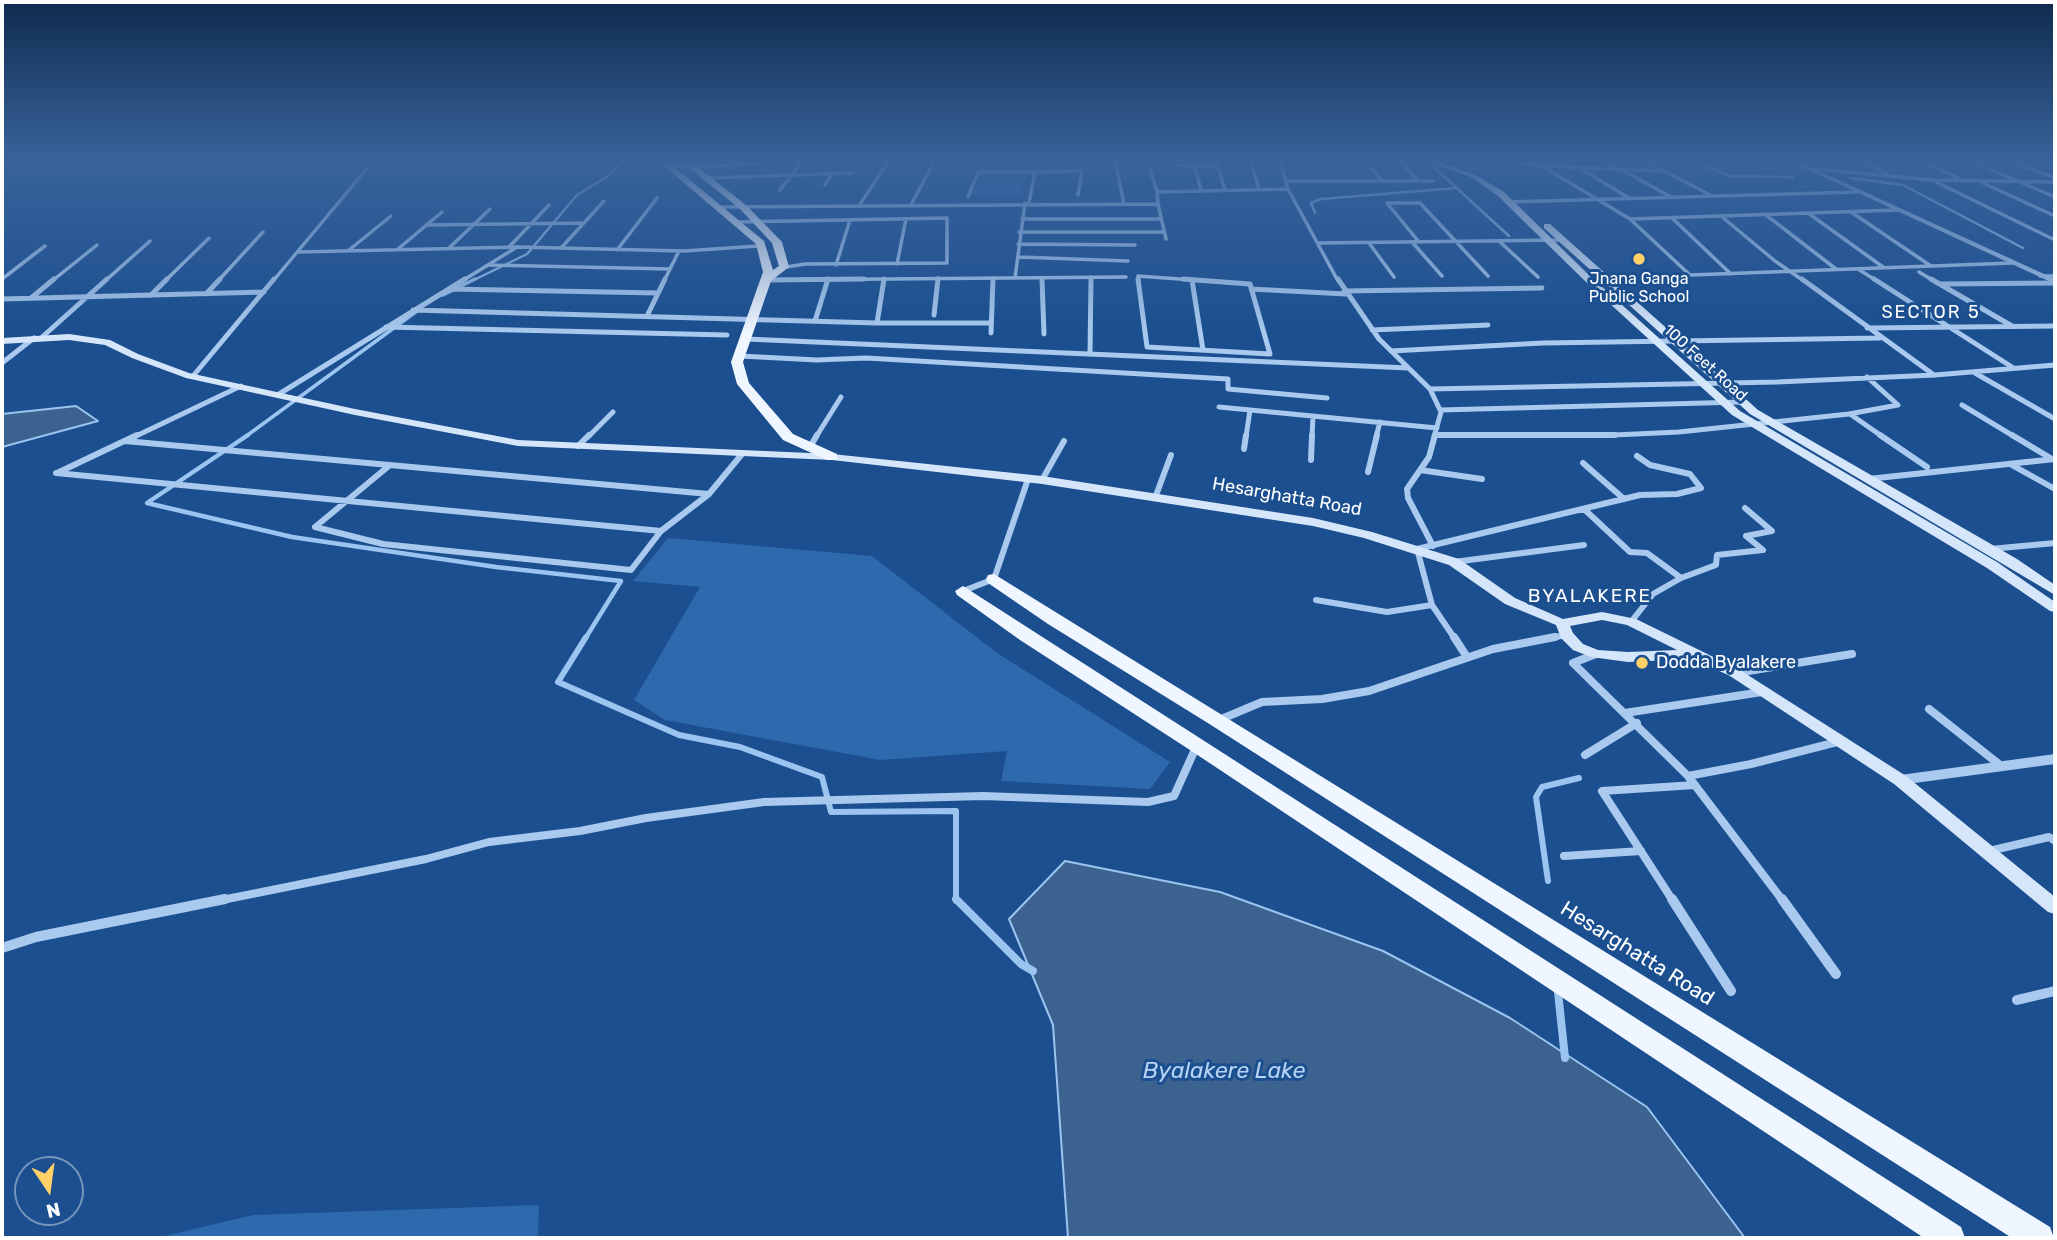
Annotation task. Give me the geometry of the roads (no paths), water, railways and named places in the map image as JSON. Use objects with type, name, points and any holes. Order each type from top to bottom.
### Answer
[{"type":"main road","points":[[731,218],[761,243],[767,276],[740,356]]},
{"type":"main road","points":[[754,218],[777,242],[784,267],[767,276]]},
{"type":"main road","name":"100 Feet Road","points":[[1525,218],[1724,402],[1753,423],[1968,550],[2055,608]]},
{"type":"main road","name":"100 Feet Road","points":[[1538,218],[1743,402],[1770,421],[1989,549],[2055,591]]},
{"type":"main road","points":[[2,341],[69,337],[107,342],[135,356],[193,376],[518,443],[832,457]]},
{"type":"main road","name":"Hesarghatta Road","points":[[740,356],[737,362],[743,384],[788,437],[832,457],[1042,480],[1313,522],[1417,549],[1454,562],[1510,601],[1564,629],[1578,647],[1596,654]]},
{"type":"main road","name":"Hesarghatta Road","points":[[994,579],[1054,620],[1218,720],[2039,1238]]},
{"type":"main road","points":[[963,592],[1026,636],[1197,744],[1950,1238]]},
{"type":"main road","points":[[1564,629],[1602,616],[1631,622],[1735,673],[1900,780],[2055,907]]},
{"type":"main road","points":[[1596,654],[1628,657],[1696,654]]},
{"type":"street","points":[[193,376],[326,218]]},
{"type":"street","points":[[348,250],[389,218]]},
{"type":"street","points":[[398,249],[435,218]]},
{"type":"street","points":[[448,248],[481,218]]},
{"type":"street","points":[[509,247],[537,218]]},
{"type":"street","points":[[561,248],[589,218]]},
{"type":"street","points":[[617,250],[642,218]]},
{"type":"street","points":[[736,222],[947,218],[947,263],[784,267]]},
{"type":"street","points":[[1305,218],[1345,293],[1372,330],[1430,389],[1440,410],[1429,457],[1407,489],[1408,498],[1433,546]]},
{"type":"street","points":[[1399,218],[1419,242]]},
{"type":"street","points":[[1434,218],[1488,276]]},
{"type":"street","points":[[1672,218],[1731,274]]},
{"type":"street","points":[[1630,219],[1675,218]]},
{"type":"street","points":[[1723,218],[1789,271],[1840,304],[1866,328],[1935,375]]},
{"type":"street","points":[[1770,218],[1837,270]]},
{"type":"street","points":[[1813,218],[1883,268]]},
{"type":"street","points":[[1860,218],[1932,266]]},
{"type":"street","points":[[1915,218],[2055,283]]},
{"type":"street","points":[[2012,218],[2054,238]]},
{"type":"street","points":[[897,264],[906,219]]},
{"type":"street","points":[[1015,278],[1022,219],[1161,219],[1167,239]]},
{"type":"street","points":[[1630,219],[1690,275],[2012,263]]},
{"type":"street","points":[[836,265],[850,220]]},
{"type":"street","points":[[426,225],[584,223]]},
{"type":"street","points":[[206,294],[263,232]]},
{"type":"street","points":[[1020,232],[1164,232]]},
{"type":"street","points":[[151,295],[209,238]]},
{"type":"street","points":[[1319,243],[1562,240]]},
{"type":"street","points":[[2,363],[88,297],[150,241]]},
{"type":"street","points":[[1499,241],[1538,277]]},
{"type":"street","points":[[1412,242],[1442,276]]},
{"type":"street","points":[[1368,243],[1394,276]]},
{"type":"street","points":[[1018,244],[1135,245]]},
{"type":"street","points":[[30,298],[97,245]]},
{"type":"street","points":[[2,279],[45,246]]},
{"type":"street","points":[[298,251],[509,247],[679,251],[758,246]]},
{"type":"street","points":[[279,394],[518,247]]},
{"type":"street","points":[[647,316],[679,251]]},
{"type":"street","points":[[1019,257],[1128,261]]},
{"type":"street","points":[[488,265],[670,269]]},
{"type":"street","points":[[1858,269],[2013,367]]},
{"type":"street","points":[[1919,272],[2013,327]]},
{"type":"street","points":[[767,276],[828,279],[1126,277]]},
{"type":"street","points":[[1138,276],[1192,280],[1250,284],[1270,354],[1147,347],[1138,276]]},
{"type":"street","points":[[2040,276],[2055,276]]},
{"type":"street","points":[[1090,353],[1091,277]]},
{"type":"street","points":[[934,315],[938,278]]},
{"type":"street","points":[[991,333],[993,278]]},
{"type":"street","points":[[1042,278],[1044,334]]},
{"type":"street","points":[[815,321],[828,279]]},
{"type":"street","points":[[877,323],[884,279]]},
{"type":"street","points":[[1192,280],[1203,350]]},
{"type":"street","points":[[1939,284],[2055,283]]},
{"type":"street","points":[[1251,289],[1345,293],[1542,288]]},
{"type":"street","points":[[446,289],[658,293]]},
{"type":"street","points":[[2,299],[264,292]]},
{"type":"street","points":[[413,310],[877,323],[991,323]]},
{"type":"street","points":[[1372,330],[1488,325]]},
{"type":"street","points":[[1866,328],[2055,326]]},
{"type":"street","points":[[386,327],[727,335]]},
{"type":"street","points":[[1391,351],[1544,343],[1880,338]]},
{"type":"street","points":[[746,339],[1408,368]]},
{"type":"street","points":[[895,359],[898,346]]},
{"type":"street","points":[[1108,372],[1115,354]]},
{"type":"street","points":[[740,356],[817,360],[844,357],[895,359],[1228,379],[1228,389],[1327,398]]},
{"type":"street","points":[[1430,389],[1935,375],[2013,367],[2053,367]]},
{"type":"street","points":[[1974,373],[2055,419]]},
{"type":"street","points":[[1436,435],[1614,435],[1679,432],[1849,414],[1898,405],[1867,377]]},
{"type":"street","points":[[242,386],[56,474],[662,531]]},
{"type":"street","points":[[810,447],[841,397]]},
{"type":"street","points":[[1440,410],[1743,402]]},
{"type":"street","points":[[1962,405],[2054,460]]},
{"type":"street","points":[[1219,407],[1437,428]]},
{"type":"street","points":[[1244,449],[1250,410]]},
{"type":"street","points":[[578,446],[613,412]]},
{"type":"street","points":[[1849,414],[1927,467]]},
{"type":"street","points":[[1311,460],[1313,416]]},
{"type":"street","points":[[1368,472],[1380,422]]},
{"type":"street","points":[[125,441],[709,494]]},
{"type":"street","points":[[1042,480],[1064,441]]},
{"type":"street","points":[[390,465],[315,527],[383,544],[631,570],[662,531],[709,494],[742,454]]},
{"type":"street","points":[[1155,498],[1171,455]]},
{"type":"street","points":[[1467,657],[1432,605],[1417,549],[1640,495],[1677,494],[1701,488],[1690,474],[1650,465],[1637,456]]},
{"type":"street","points":[[1850,480],[2054,460]]},
{"type":"street","points":[[1583,463],[1624,499]]},
{"type":"street","points":[[2010,464],[2055,489]]},
{"type":"street","points":[[1420,470],[1482,479]]},
{"type":"street","points":[[963,592],[994,579],[1028,479]]},
{"type":"street","points":[[1631,622],[1653,594],[1681,578],[1716,565],[1717,555],[1763,550],[1746,536],[1772,531],[1745,508]]},
{"type":"street","points":[[1584,509],[1630,552],[1647,552],[1681,578]]},
{"type":"street","points":[[1968,550],[2055,543]]},
{"type":"street","points":[[1454,562],[1584,545]]},
{"type":"street","points":[[1316,600],[1387,612],[1432,605]]},
{"type":"street","points":[[1218,720],[1262,702],[1322,699],[1369,691],[1467,657],[1564,629]]},
{"type":"street","points":[[1596,654],[1573,663],[1688,776],[1754,860],[1836,974]]},
{"type":"street","points":[[1735,673],[1852,654]]},
{"type":"street","points":[[1625,713],[1767,692]]},
{"type":"street","points":[[1929,709],[2000,765]]},
{"type":"street","points":[[1585,755],[1637,723]]},
{"type":"street","points":[[1688,776],[1751,764],[1841,741]]},
{"type":"street","points":[[2,948],[36,937],[412,862],[489,842],[580,831],[646,818],[764,802],[983,796],[1148,802],[1174,796],[1197,744]]},
{"type":"street","points":[[1900,780],[2055,760]]},
{"type":"street","points":[[1695,785],[1602,791],[1731,991]]},
{"type":"street","points":[[1988,852],[2049,837],[2055,841]]},
{"type":"street","points":[[1564,856],[1641,851]]},
{"type":"street","points":[[2017,1000],[2055,991]]},
{"type":"water","points":[[76,406],[98,421],[2,447],[2,414]]},
{"type":"water","name":"Byalakere Lake","points":[[1065,861],[1220,892],[1383,951],[1510,1018],[1647,1107],[1745,1238],[1068,1238],[1053,1025],[1009,919]]},
{"type":"waterway","points":[[472,281],[527,254],[558,218]]},
{"type":"waterway","points":[[1489,218],[1509,236]]},
{"type":"waterway","points":[[1966,218],[2023,248]]},
{"type":"waterway","points":[[443,295],[475,279]]},
{"type":"waterway","points":[[245,437],[417,311]]},
{"type":"waterway","points":[[248,435],[147,503],[292,537],[496,567],[621,581],[585,639]]},
{"type":"waterway","points":[[586,637],[558,682],[679,735],[740,747],[822,777],[831,812],[956,811],[956,899]]},
{"type":"waterway","points":[[1548,881],[1536,797],[1542,787],[1579,778]]},
{"type":"waterway","points":[[956,899],[1021,964],[1033,971]]},
{"type":"waterway","points":[[1558,992],[1565,1058]]},
{"type":"place","name":"Jnana Ganga Public School","points":[[1639,259]]},
{"type":"place","name":"Dodda Byalakere","points":[[1642,663]]},
{"type":"district","name":"SECTOR 5","points":[[1931,313]]},
{"type":"district","name":"BYALAKERE","points":[[1590,597]]}]
